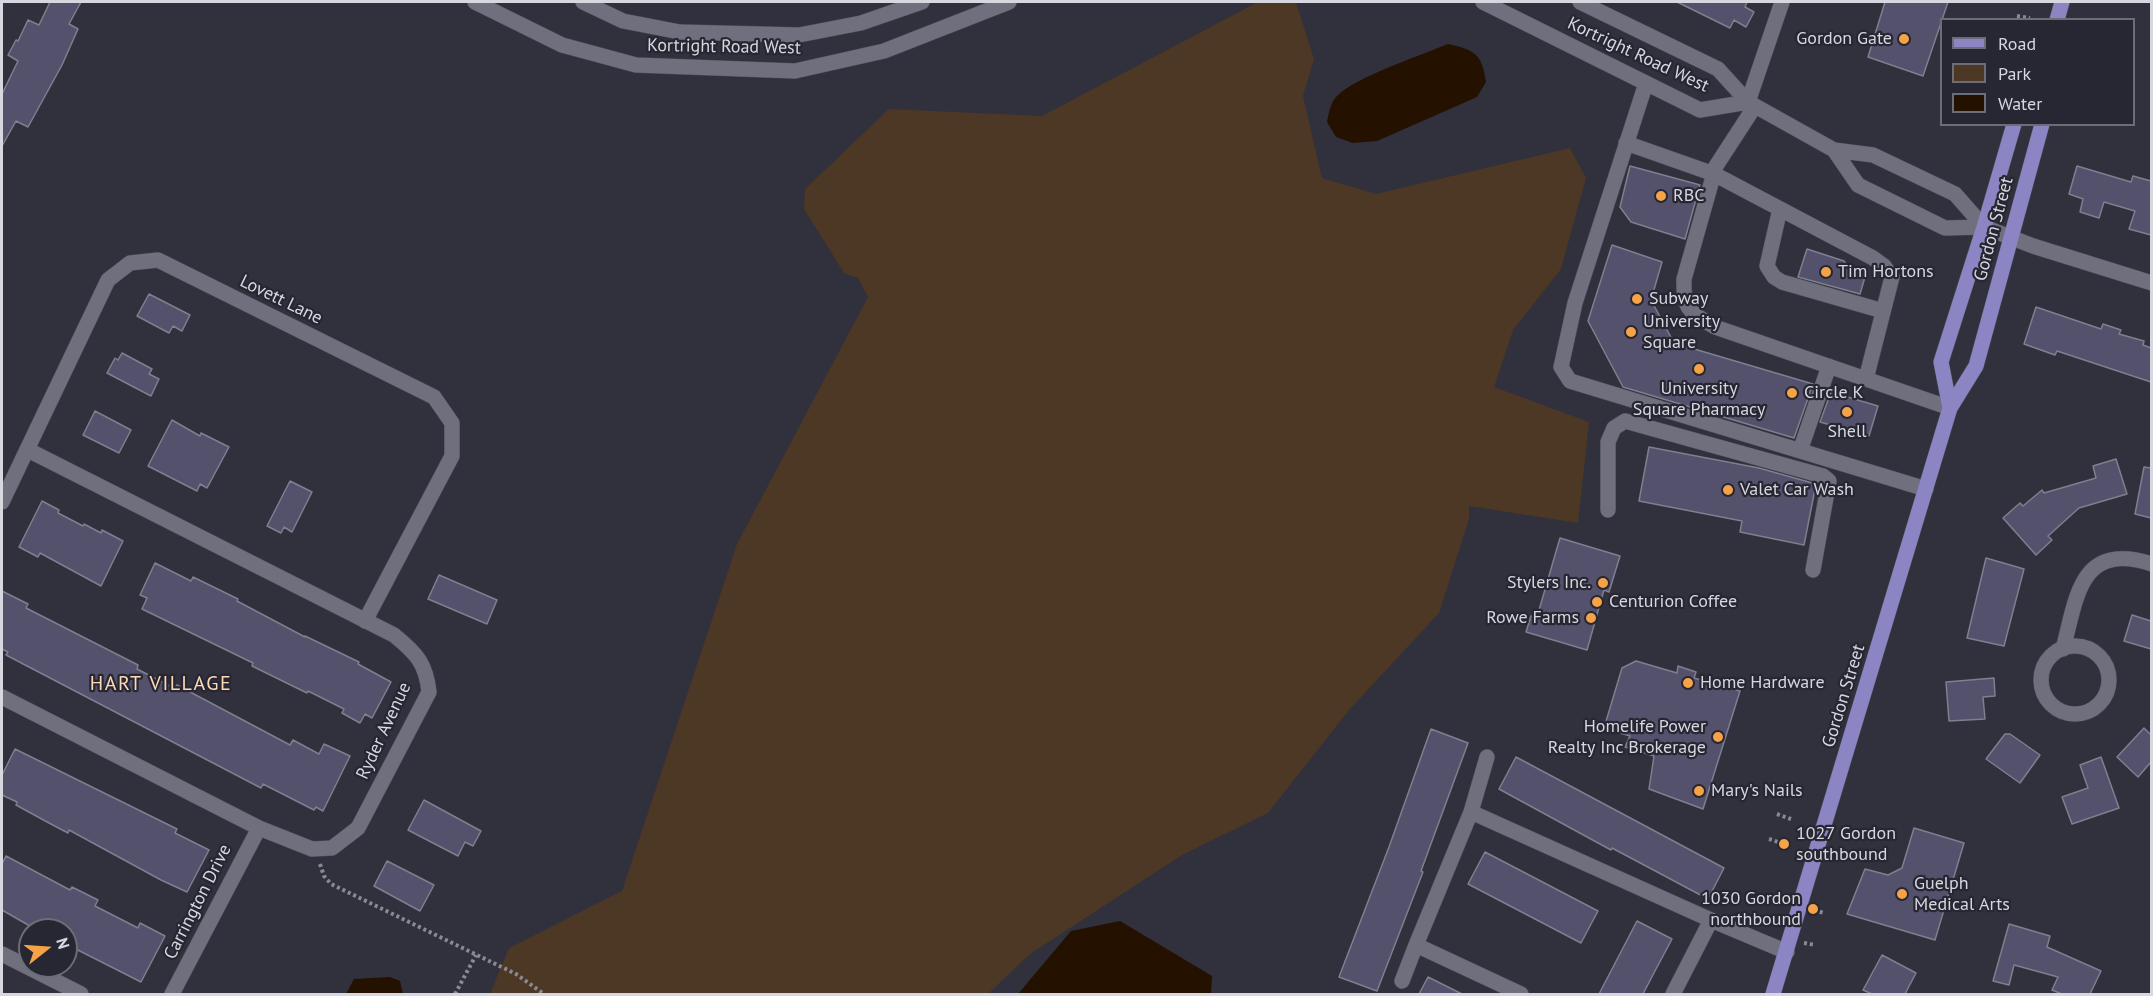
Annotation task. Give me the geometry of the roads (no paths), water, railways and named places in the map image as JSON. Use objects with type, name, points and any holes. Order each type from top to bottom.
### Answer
[{"type":"main road","points":[[2058,18],[2062,2]]},
{"type":"main road","name":"Gordon Street","points":[[1950,408],[1941,362],[2013,126]]},
{"type":"main road","name":"Gordon Street","points":[[1773,994],[1950,408],[1976,366],[2041,126]]},
{"type":"street","name":"Kortright Road West","points":[[475,2],[562,45],[636,65],[795,71],[884,51],[1009,2]]},
{"type":"street","name":"Kortright Road West","points":[[583,2],[623,21],[680,32],[799,35],[861,22],[922,2]]},
{"type":"street","name":"Kortright Road West","points":[[1486,2],[1700,110],[1752,104]]},
{"type":"street","name":"Kortright Road West","points":[[1580,2],[1718,69],[1752,104],[1834,150],[1874,155],[1955,194],[1984,227]]},
{"type":"street","points":[[1782,2],[1752,104],[1716,166],[1684,279],[1684,297],[1692,314],[1715,327],[1950,408]]},
{"type":"street","points":[[1646,83],[1575,303],[1562,367],[1570,381],[1926,489]]},
{"type":"street","points":[[1626,143],[1714,174],[1873,258],[1884,266],[1892,277],[1866,379]]},
{"type":"street","name":"Kortright Road West","points":[[1834,150],[1858,186],[1945,228],[1984,227]]},
{"type":"street","points":[[1780,209],[1767,266],[1774,277],[1782,282],[1883,311]]},
{"type":"street","points":[[1984,227],[2151,283]]},
{"type":"street","name":"Lovett Lane","points":[[2,502],[108,280],[130,263],[158,260],[434,397],[452,423],[452,456],[365,621]]},
{"type":"street","points":[[1800,451],[1829,366]]},
{"type":"street","points":[[1608,510],[1608,442],[1614,428],[1625,421],[1823,476],[1829,481],[1813,570]]},
{"type":"street","name":"Ryder Avenue","points":[[28,450],[394,635],[415,652],[427,674],[429,692],[358,828],[332,848],[312,849],[259,828]]},
{"type":"street","points":[[2063,649],[2074,646],[2086,648],[2104,663],[2108,674],[2105,696],[2088,712],[2066,713],[2056,709],[2043,693],[2042,672],[2054,654],[2063,649],[2080,586],[2095,567],[2117,558],[2129,558],[2151,564]]},
{"type":"street","points":[[2,696],[259,828]]},
{"type":"street","points":[[1402,981],[1471,812],[1487,757]]},
{"type":"street","points":[[1471,812],[1711,920],[1787,951]]},
{"type":"street","name":"Carrington Drive","points":[[172,994],[259,828]]},
{"type":"street","points":[[1673,994],[1711,920]]},
{"type":"street","points":[[1416,945],[1521,994]]},
{"type":"street","points":[[2,954],[81,994]]},
{"type":"water","points":[[1448,44],[1471,51],[1479,59],[1486,82],[1477,97],[1377,141],[1353,143],[1336,137],[1327,122],[1331,105],[1337,96],[1359,81]]},
{"type":"water","points":[[1120,921],[1212,976],[1211,994],[1018,994],[1071,931]]},
{"type":"water","points":[[390,977],[400,981],[403,994],[346,994],[354,979]]},
{"type":"place","name":"Gordon Gate","points":[[1904,39]]},
{"type":"place","name":"RBC","points":[[1661,196]]},
{"type":"place","name":"Tim Hortons","points":[[1826,272]]},
{"type":"place","name":"Subway","points":[[1637,299]]},
{"type":"place","name":"University Square","points":[[1631,332]]},
{"type":"place","name":"University Square Pharmacy","points":[[1699,369]]},
{"type":"place","name":"Circle K","points":[[1792,393]]},
{"type":"place","name":"Shell","points":[[1847,412]]},
{"type":"place","name":"Valet Car Wash","points":[[1728,490]]},
{"type":"place","name":"Stylers Inc.","points":[[1603,583]]},
{"type":"place","name":"Centurion Coffee","points":[[1597,602]]},
{"type":"place","name":"Rowe Farms","points":[[1591,618]]},
{"type":"place","name":"Home Hardware","points":[[1688,683]]},
{"type":"place","name":"Homelife Power Realty Inc Brokerage","points":[[1718,737]]},
{"type":"place","name":"Mary's Nails","points":[[1699,791]]},
{"type":"place","name":"1027 Gordon southbound","points":[[1784,844]]},
{"type":"place","name":"Guelph Medical Arts","points":[[1902,894]]},
{"type":"place","name":"1030 Gordon northbound","points":[[1813,909]]},
{"type":"district","name":"HART VILLAGE","points":[[161,684]]}]
